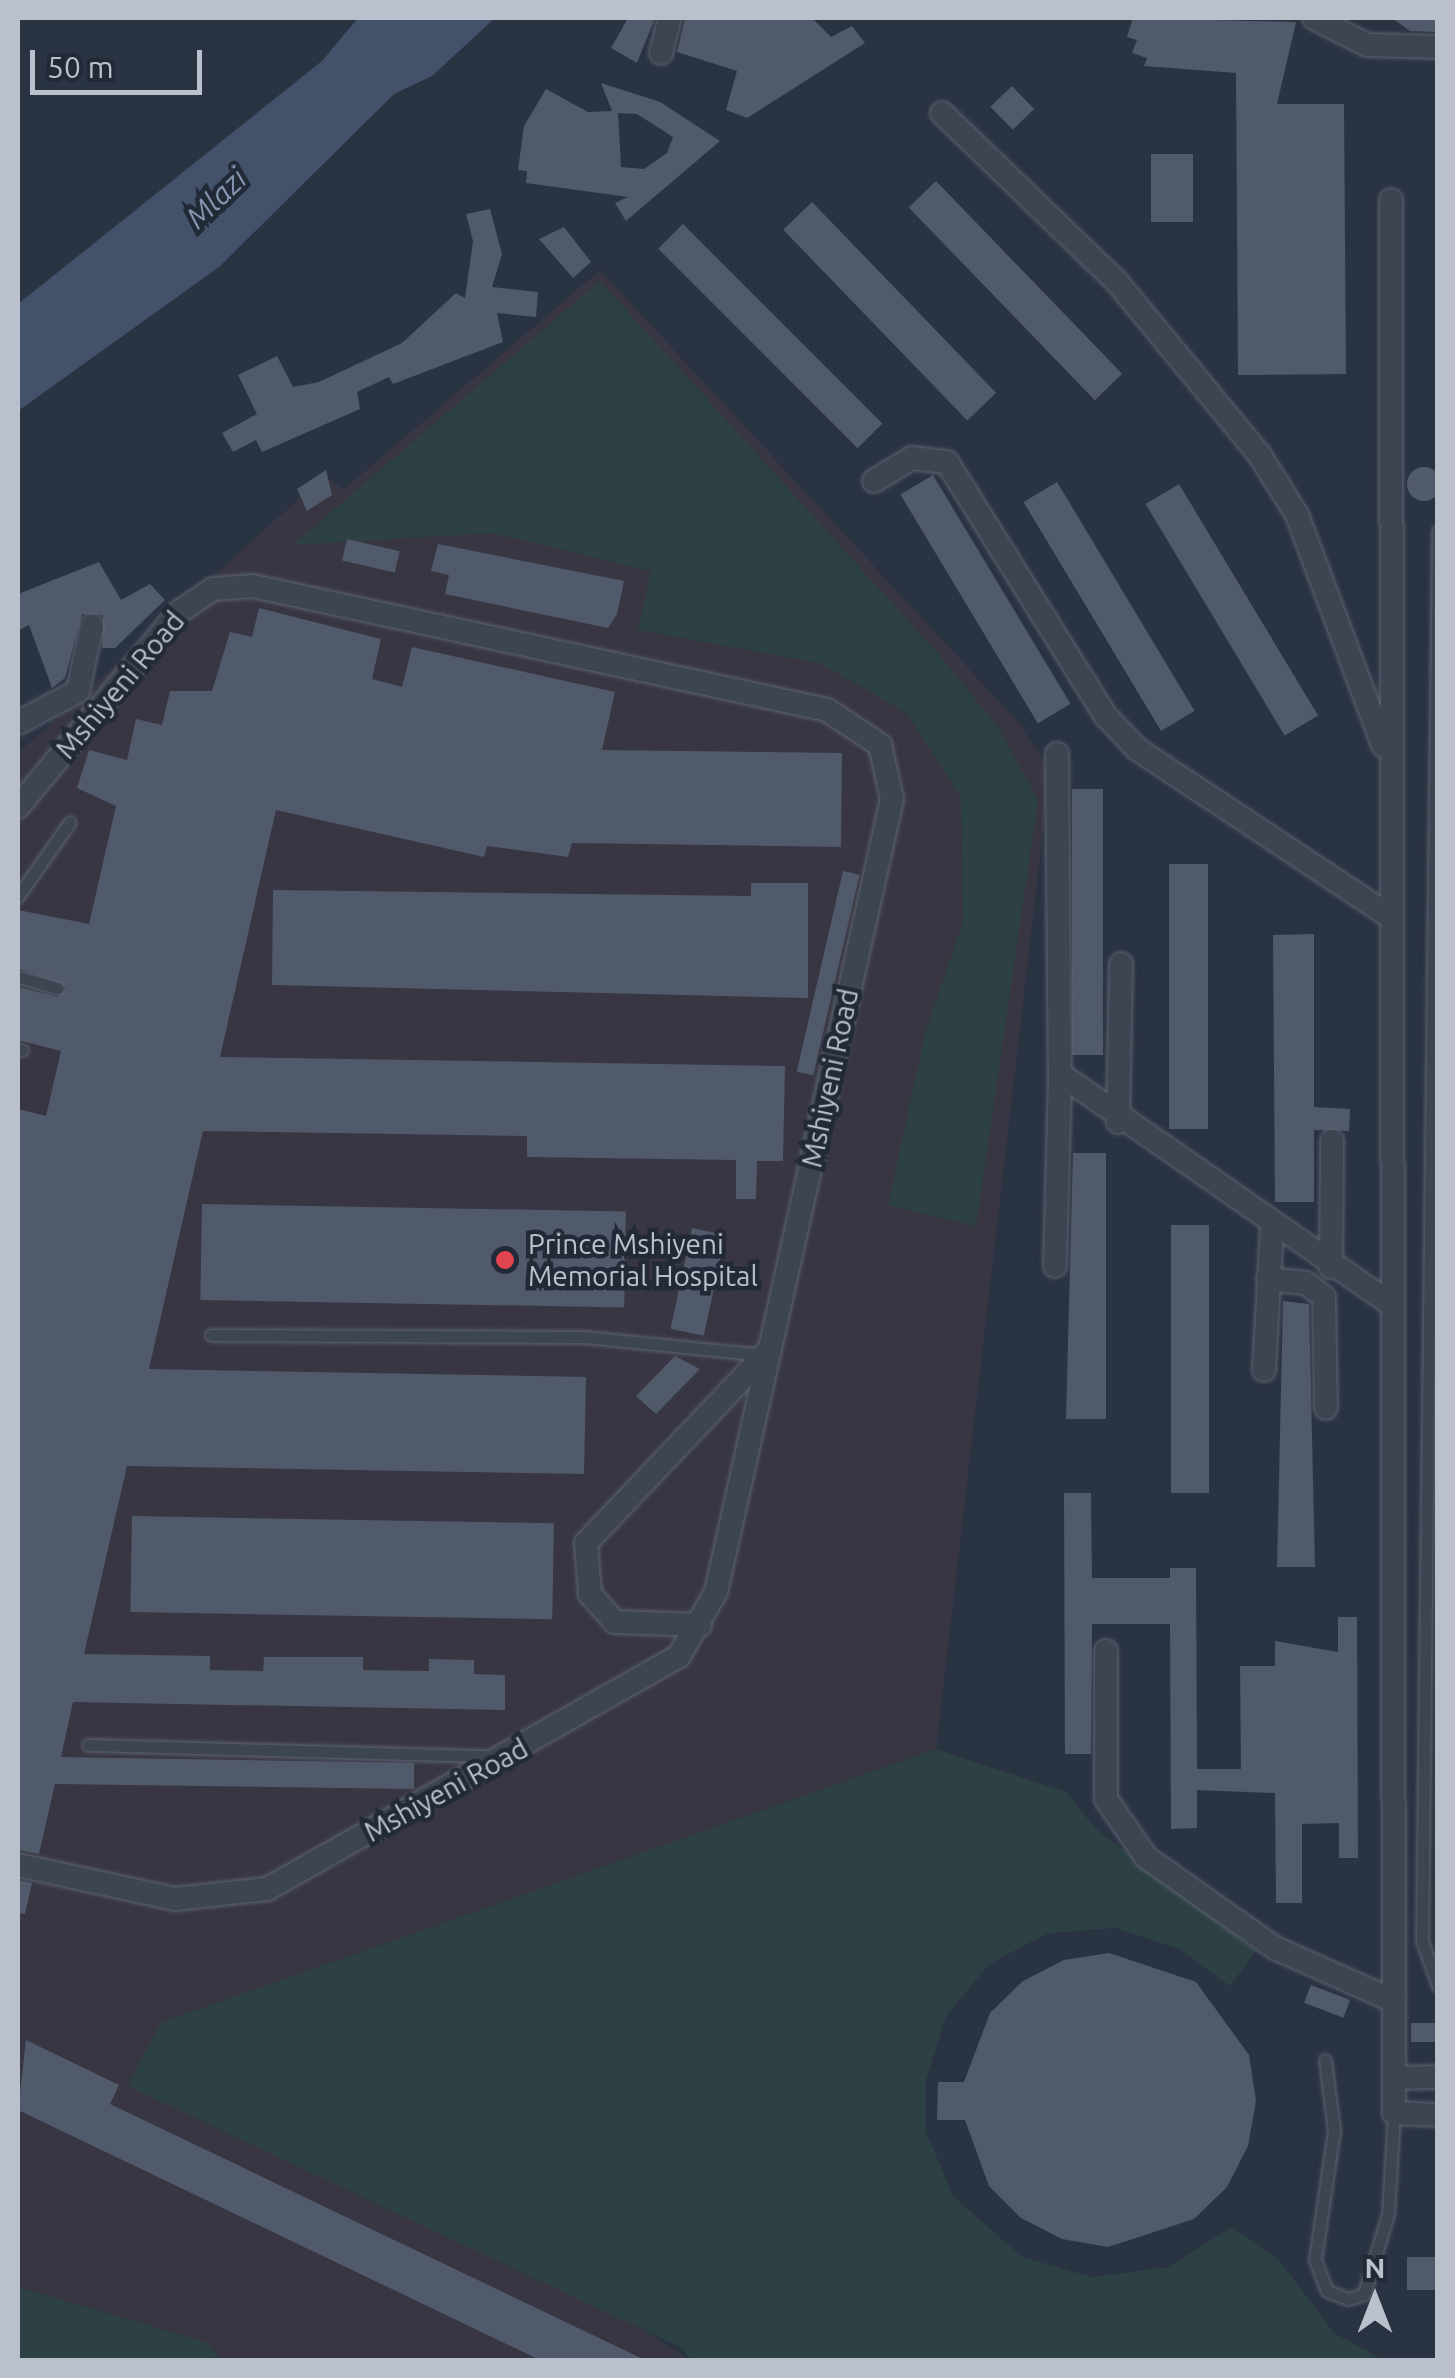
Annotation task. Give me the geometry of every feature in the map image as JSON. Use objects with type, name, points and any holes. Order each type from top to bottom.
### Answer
[{"type":"street","points":[[661,53],[670,18]]},
{"type":"street","points":[[1314,18],[1366,44],[1438,47]]},
{"type":"street","points":[[942,113],[1117,282],[1260,454],[1298,515],[1389,762]]},
{"type":"street","points":[[1391,200],[1389,916],[1394,2113],[1438,2115]]},
{"type":"street","points":[[874,481],[912,458],[947,462],[1106,716],[1137,749],[1389,916]]},
{"type":"street","name":"Mshiyeni Road","points":[[18,807],[180,612],[231,586],[827,710],[868,731],[889,763],[892,800],[716,1592],[700,1625],[652,1677],[267,1889],[223,1900],[175,1900],[18,1865]]},
{"type":"street","points":[[18,723],[78,690],[92,626]]},
{"type":"street","points":[[1056,1266],[1060,1074],[1057,754]]},
{"type":"street","points":[[1118,1122],[1121,964]]},
{"type":"street","points":[[1060,1074],[1118,1122],[1390,1304]]},
{"type":"street","points":[[1331,1267],[1332,1142]]},
{"type":"street","points":[[1264,1370],[1272,1228]]},
{"type":"street","points":[[1268,1280],[1306,1283],[1324,1298],[1326,1408]]},
{"type":"street","points":[[700,1625],[616,1622],[590,1594],[586,1543],[767,1352]]},
{"type":"street","points":[[1106,1651],[1106,1799],[1146,1857],[1276,1948],[1394,2001]]},
{"type":"street","points":[[1394,2078],[1438,2077]]},
{"type":"lane","points":[[1438,531],[1422,1941],[1438,1986]]},
{"type":"lane","points":[[18,896],[70,822]]},
{"type":"lane","points":[[18,977],[57,988]]},
{"type":"lane","points":[[211,1335],[601,1338],[767,1352]]},
{"type":"lane","points":[[88,1745],[504,1757]]},
{"type":"lane","points":[[1325,2060],[1332,2168],[1316,2260],[1327,2291],[1348,2299],[1364,2294],[1388,2214],[1394,2113]]},
{"type":"shaded area","name":"Prince Mshiyeni Memorial Hospital","points":[[600,270],[1020,724],[1050,771],[936,1749],[161,2023],[690,2360],[220,2360],[209,2343],[18,2287],[18,753],[325,475],[343,490]]},
{"type":"green space","points":[[600,281],[940,656],[998,727],[1038,800],[976,1226],[888,1205],[926,1030],[963,922],[961,797],[907,713],[820,663],[638,630],[651,571],[492,533],[293,545]]},
{"type":"green space","points":[[936,1749],[1066,1792],[1095,1828],[1256,1951],[1230,1986],[1180,1949],[1116,1928],[1049,1933],[989,1964],[946,2016],[926,2080],[926,2132],[953,2196],[1022,2257],[1092,2277],[1168,2267],[1232,2227],[1279,2260],[1334,2333],[1384,2360],[690,2360],[682,2348],[128,2086],[160,2023]]},
{"type":"green space","points":[[18,2287],[209,2343],[220,2360],[18,2360]]},
{"type":"water","name":"Mlazi","points":[[358,18],[495,18],[432,76],[394,94],[219,267],[18,411],[18,304],[322,61]]},
{"type":"building","points":[[628,18],[655,18],[637,63],[611,48]]},
{"type":"building","points":[[685,18],[812,18],[831,37],[852,26],[865,43],[747,118],[726,110],[737,71],[677,52]]},
{"type":"building","points":[[1133,18],[1296,22],[1277,104],[1344,104],[1346,374],[1238,375],[1236,73],[1144,66],[1147,58],[1132,53],[1137,40],[1127,37]]},
{"type":"building","points":[[1392,18],[1438,18],[1438,32],[1410,31]]},
{"type":"building","points":[[601,83],[660,102],[720,141],[626,221],[615,203],[628,197],[526,183],[527,171],[518,170],[524,126],[546,89],[588,112],[612,111]],"holes":[[[618,113],[637,114],[673,137],[667,153],[644,169],[621,167]]]},
{"type":"building","points":[[1012,86],[1034,109],[1013,130],[990,107]]},
{"type":"building","points":[[1151,154],[1193,154],[1193,222],[1151,222]]},
{"type":"building","points":[[936,181],[1122,374],[1095,400],[909,207]]},
{"type":"building","points":[[812,202],[996,393],[967,420],[783,230]]},
{"type":"building","points":[[490,209],[502,254],[492,287],[538,292],[536,317],[497,313],[503,342],[393,384],[389,377],[357,392],[360,409],[262,452],[256,440],[233,452],[222,433],[257,414],[238,375],[277,356],[293,387],[319,382],[402,343],[456,293],[465,298],[473,241],[466,214]]},
{"type":"building","points":[[683,224],[882,423],[858,448],[658,249]]},
{"type":"building","points":[[564,227],[591,262],[573,278],[539,239]]},
{"type":"building","points":[[1424,467],[1436,472],[1441,484],[1436,496],[1424,501],[1412,496],[1407,484],[1412,472]]},
{"type":"building","points":[[326,470],[332,495],[307,511],[297,489]]},
{"type":"building","points":[[933,475],[1071,704],[1038,723],[900,495]]},
{"type":"building","points":[[1057,482],[1195,711],[1161,731],[1024,502]]},
{"type":"building","points":[[1179,484],[1318,715],[1285,736],[1146,504]]},
{"type":"building","points":[[347,539],[400,551],[395,573],[342,560]]},
{"type":"building","points":[[438,544],[624,581],[617,614],[608,628],[445,594],[449,575],[431,571]]},
{"type":"building","points":[[99,562],[121,600],[150,584],[165,600],[115,648],[102,648],[103,615],[82,614],[65,678],[52,688],[29,625],[18,631],[18,594]]},
{"type":"building","points":[[259,608],[381,639],[372,679],[402,687],[412,647],[615,692],[602,750],[842,753],[841,847],[572,843],[568,857],[487,846],[484,857],[276,810],[220,1057],[785,1066],[783,1161],[757,1161],[756,1199],[736,1199],[736,1160],[527,1157],[527,1136],[203,1131],[149,1369],[586,1377],[584,1474],[127,1466],[84,1654],[210,1656],[210,1670],[263,1671],[264,1657],[363,1657],[363,1670],[429,1671],[429,1659],[474,1660],[474,1674],[505,1675],[505,1710],[73,1702],[61,1757],[414,1763],[414,1789],[55,1784],[39,1854],[18,1850],[18,1109],[46,1116],[61,1051],[18,1040],[18,987],[58,997],[66,987],[18,968],[18,910],[89,924],[116,806],[77,788],[89,750],[127,760],[136,719],[162,725],[170,691],[212,691],[230,632],[252,637]]},
{"type":"building","points":[[1072,789],[1103,789],[1103,1055],[1072,1055]]},
{"type":"building","points":[[1169,864],[1208,864],[1208,1129],[1169,1129]]},
{"type":"building","points":[[843,871],[860,875],[813,1076],[797,1072]]},
{"type":"building","points":[[751,883],[808,883],[808,998],[272,985],[273,890],[751,896]]},
{"type":"building","points":[[1314,934],[1314,1107],[1350,1109],[1349,1131],[1314,1130],[1314,1202],[1275,1202],[1273,935]]},
{"type":"building","points":[[1073,1153],[1106,1153],[1106,1419],[1066,1419]]},
{"type":"building","points":[[202,1204],[626,1211],[624,1307],[200,1300]]},
{"type":"building","points":[[1171,1225],[1209,1225],[1209,1493],[1171,1493]]},
{"type":"building","points":[[692,1228],[725,1235],[704,1336],[671,1329]]},
{"type":"building","points":[[1283,1301],[1309,1304],[1315,1567],[1277,1567]]},
{"type":"building","points":[[675,1356],[700,1369],[656,1414],[636,1396]]},
{"type":"building","points":[[1064,1493],[1091,1493],[1092,1578],[1170,1578],[1170,1568],[1196,1568],[1197,1769],[1241,1769],[1240,1666],[1275,1666],[1275,1641],[1338,1652],[1338,1617],[1357,1617],[1358,1858],[1339,1858],[1339,1823],[1302,1824],[1302,1903],[1276,1903],[1275,1793],[1197,1790],[1197,1828],[1171,1829],[1170,1624],[1092,1624],[1091,1754],[1065,1754]]},
{"type":"building","points":[[132,1516],[554,1523],[552,1619],[130,1612]]},
{"type":"building","points":[[18,1880],[32,1883],[25,1914],[18,1913]]},
{"type":"building","points":[[1109,1953],[1196,1982],[1249,2055],[1256,2101],[1248,2146],[1227,2187],[1194,2219],[1108,2247],[1062,2239],[1021,2218],[989,2186],[965,2120],[937,2120],[938,2082],[964,2082],[990,2013],[1023,1981],[1064,1960]]},
{"type":"building","points":[[1311,1985],[1350,2000],[1343,2018],[1304,2003]]},
{"type":"building","points":[[1411,2023],[1438,2023],[1438,2042],[1411,2042]]},
{"type":"building","points":[[26,2040],[119,2085],[110,2104],[645,2360],[540,2360],[18,2110]]},
{"type":"building","points":[[1407,2257],[1438,2257],[1438,2290],[1407,2290]]},
{"type":"place","name":"Prince Mshiyeni Memorial Hospital","points":[[505,1260]]}]
